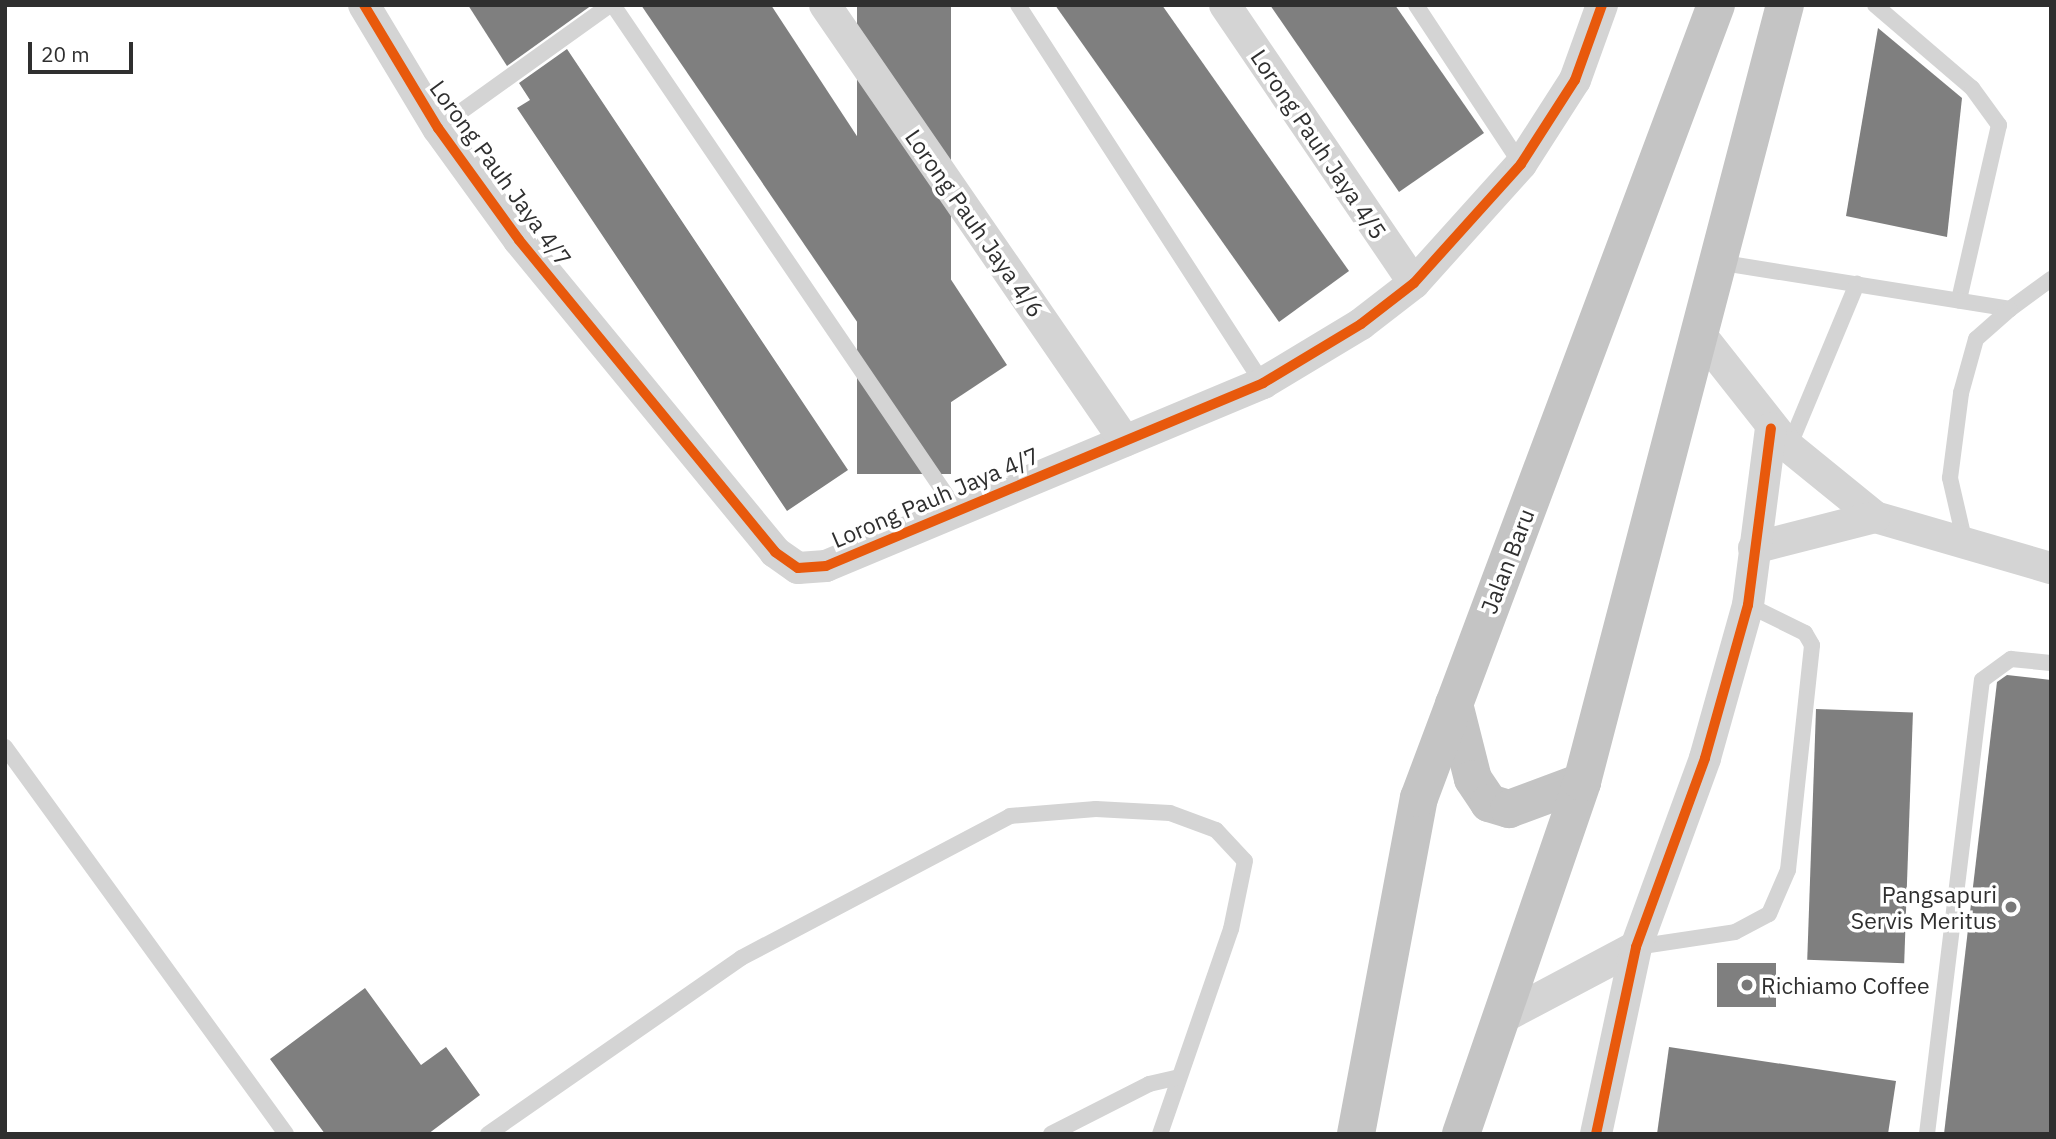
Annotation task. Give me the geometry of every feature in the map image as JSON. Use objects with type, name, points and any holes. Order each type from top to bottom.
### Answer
[{"type":"highway","name":"Jalan Baru","points":[[1356,1134],[1419,797],[1716,5]]},
{"type":"highway","points":[[1461,1134],[1582,782],[1785,5]]},
{"type":"highway","points":[[1454,704],[1473,779],[1489,803],[1509,809],[1582,782]]},
{"type":"street","name":"Lorong Pauh Jaya 4/7","points":[[364,5],[438,128],[519,240],[775,552],[798,568],[826,566],[1263,383],[1361,324],[1414,283],[1521,164],[1575,80],[1602,5]]},
{"type":"street","name":"Lorong Pauh Jaya 4/6","points":[[825,5],[1125,441]]},
{"type":"street","name":"Lorong Pauh Jaya 4/5","points":[[1225,5],[1414,283]]},
{"type":"street","points":[[1699,332],[1780,438],[1875,517],[2051,568]]},
{"type":"street","points":[[1596,1134],[1636,947],[1705,758],[1748,605],[1754,548],[1780,438]]},
{"type":"street","points":[[1754,548],[1875,517]]},
{"type":"street","points":[[1498,1020],[1636,947]]},
{"type":"lane","points":[[438,128],[611,5],[957,511]]},
{"type":"lane","points":[[1018,5],[1263,383]]},
{"type":"lane","points":[[1416,5],[1521,164]]},
{"type":"lane","points":[[1875,5],[1972,88],[1999,125],[1959,300]]},
{"type":"lane","points":[[1717,262],[2010,309]]},
{"type":"lane","points":[[1965,543],[1950,478],[1961,393],[1976,339],[2010,309],[2051,279]]},
{"type":"lane","points":[[1780,438],[1857,284]]},
{"type":"lane","points":[[1636,947],[1735,932],[1769,914],[1788,870],[1812,645],[1805,633],[1748,605]]},
{"type":"lane","points":[[1927,1134],[1982,680],[2011,659],[2051,663]]},
{"type":"lane","points":[[5,747],[286,1134]]},
{"type":"lane","points":[[488,1134],[741,957],[1010,816],[1096,808],[1170,813],[1216,830],[1245,861],[1231,929],[1176,1078],[1160,1134]]},
{"type":"lane","points":[[1051,1134],[1149,1084],[1176,1078]]},
{"type":"building","points":[[468,5],[592,5],[507,66]]},
{"type":"building","points":[[641,5],[771,5],[1007,365],[924,420]]},
{"type":"building","points":[[857,5],[951,5],[951,474],[857,474]]},
{"type":"building","points":[[1055,5],[1162,5],[1349,271],[1279,322]]},
{"type":"building","points":[[1270,5],[1395,5],[1484,133],[1399,192]]},
{"type":"building","points":[[1878,28],[1962,98],[1947,237],[1846,216]]},
{"type":"building","points":[[567,49],[848,470],[787,511],[517,108],[530,100],[519,83]]},
{"type":"building","name":"Pangsapuri Servis Meritus","points":[[2007,675],[2051,680],[2051,1134],[1944,1134],[1997,682]]},
{"type":"building","points":[[1816,709],[1913,712],[1904,963],[1807,960]]},
{"type":"building","name":"Richiamo Coffee","points":[[1717,963],[1776,963],[1776,1007],[1717,1007]]},
{"type":"building","points":[[365,988],[421,1065],[446,1047],[480,1095],[428,1134],[325,1134],[270,1059]]},
{"type":"building","points":[[1669,1047],[1896,1081],[1888,1134],[1657,1134]]},
{"type":"cycle path","points":[[364,5],[438,128],[519,240],[775,552],[798,568],[826,566],[1263,383],[1361,324],[1414,283],[1521,164],[1575,80],[1602,5]]},
{"type":"cycle path","points":[[1596,1134],[1636,947],[1705,758],[1748,605],[1771,428]]},
{"type":"place","name":"Pangsapuri Servis Meritus","points":[[2011,907]]},
{"type":"place","name":"Richiamo Coffee","points":[[1747,985]]}]
